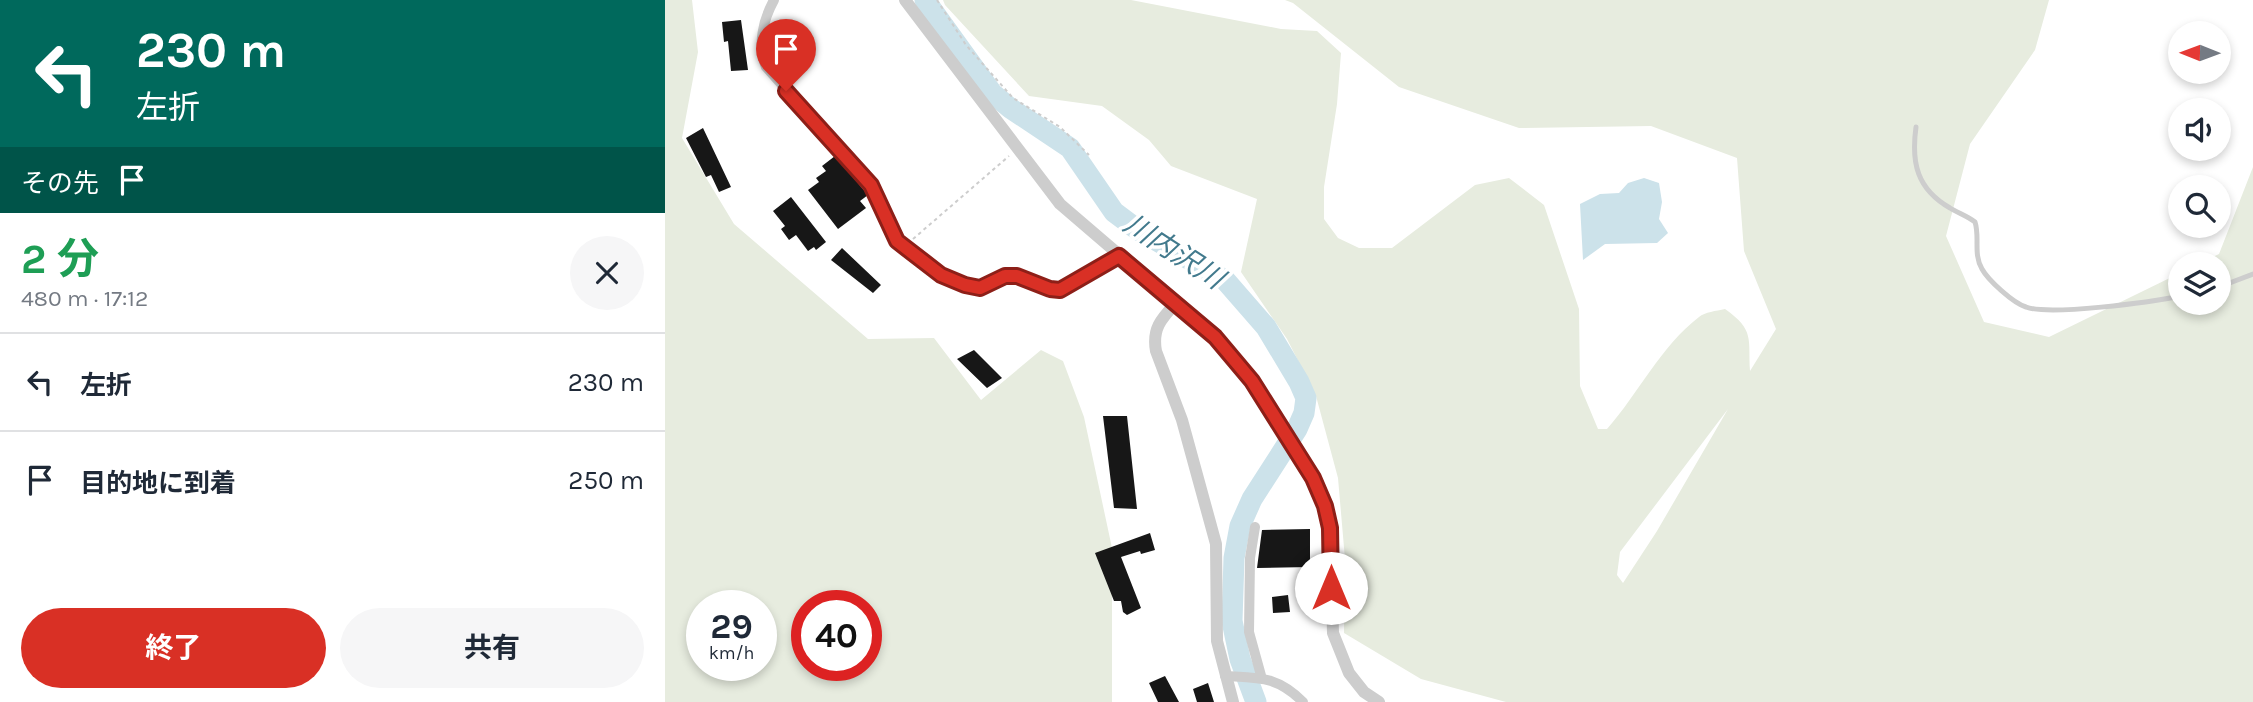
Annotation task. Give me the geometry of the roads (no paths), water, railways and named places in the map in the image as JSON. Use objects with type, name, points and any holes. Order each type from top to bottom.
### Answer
[{"type":"street","points":[[774,0],[766,20],[761,45],[766,67],[871,185],[897,241],[941,275],[980,288],[1005,276],[1017,276],[1050,289],[1060,290],[1119,256]]},
{"type":"street","points":[[905,0],[1060,204],[1215,337],[1252,381],[1313,478],[1325,506],[1330,528],[1330,602],[1333,633],[1349,673],[1364,692],[1379,702]]},
{"type":"street","points":[[1175,304],[1156,327],[1154,340],[1182,420],[1216,544],[1217,642],[1230,676],[1233,702]]},
{"type":"street","points":[[1255,527],[1251,558],[1249,632],[1260,678]]},
{"type":"street","points":[[1230,676],[1260,678],[1288,687],[1303,702]]},
{"type":"lane","points":[[1916,128],[1914,161],[1918,176],[1948,207],[1975,222],[1978,231],[1978,262],[1983,271],[2011,299],[2025,307],[2047,310],[2168,298]]},
{"type":"lane","points":[[2231,282],[2253,274]]},
{"type":"water","points":[[1644,178],[1659,183],[1662,202],[1659,219],[1668,233],[1657,243],[1605,244],[1583,260],[1580,204],[1600,194],[1619,193],[1628,183]]},
{"type":"waterway","name":"川内沢川","points":[[925,0],[992,93],[1070,148],[1114,212],[1138,230],[1225,280],[1266,327],[1299,382],[1306,398],[1304,413],[1297,429],[1252,499],[1240,526],[1234,558],[1232,621],[1240,659],[1256,702]]}]
